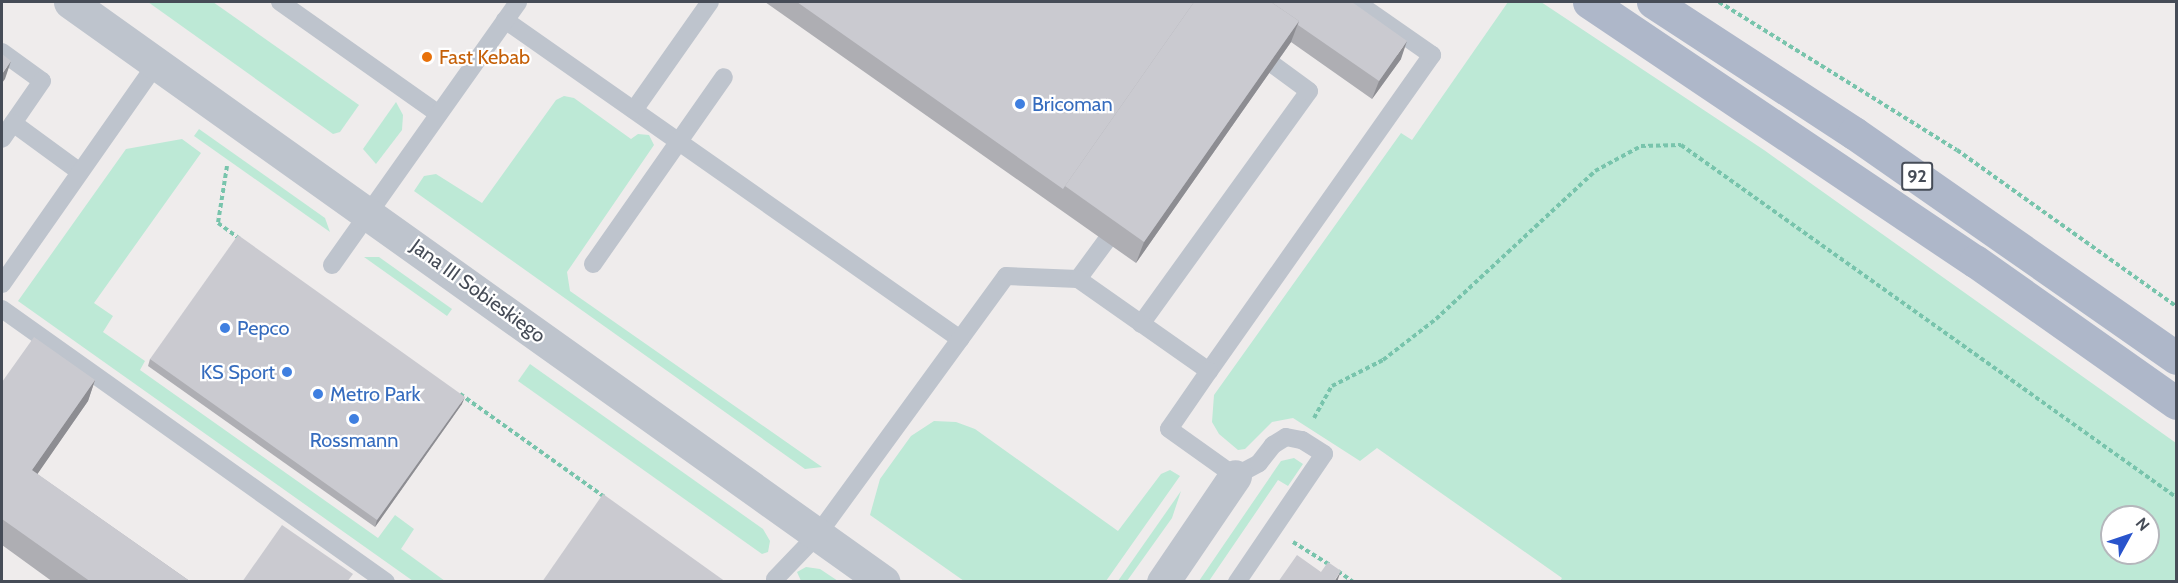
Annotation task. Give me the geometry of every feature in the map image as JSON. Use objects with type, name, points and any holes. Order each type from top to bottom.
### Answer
[{"type":"main road","name":"92","points":[[1588,2],[1975,261],[2176,403]]},
{"type":"main road","name":"92","points":[[1653,2],[1854,133],[2176,358]]},
{"type":"street","name":"Jana III Sobieskiego","points":[[70,2],[884,582]]},
{"type":"street","points":[[1163,582],[1235,476]]},
{"type":"lane","points":[[280,2],[439,114]]},
{"type":"lane","points":[[332,265],[518,2]]},
{"type":"lane","points":[[634,110],[711,2]]},
{"type":"lane","points":[[1237,582],[1324,454],[1302,440],[1286,438],[1272,445],[1258,463],[1235,476],[1169,429],[1432,55],[1356,2]]},
{"type":"lane","points":[[505,20],[960,339]]},
{"type":"lane","points":[[2,52],[42,81],[2,139]]},
{"type":"lane","points":[[2,284],[157,63]]},
{"type":"lane","points":[[1142,324],[1309,91],[1275,66]]},
{"type":"lane","points":[[593,264],[724,77]]},
{"type":"lane","points":[[13,123],[80,172]]},
{"type":"lane","points":[[1078,279],[1106,241]]},
{"type":"lane","points":[[775,579],[818,534],[1006,276],[1078,279],[1209,371]]},
{"type":"lane","points":[[2,309],[386,582]]},
{"type":"path","points":[[1719,2],[1957,150],[2176,306]]},
{"type":"path","points":[[1302,440],[1332,386],[1383,360],[1436,319],[1595,171],[1641,146],[1682,146],[2176,497]]},
{"type":"path","points":[[227,166],[218,224],[247,244]]},
{"type":"path","points":[[457,392],[612,502]]},
{"type":"path","points":[[1286,544],[1300,544],[1353,582]]},
{"type":"green space","points":[[148,2],[213,2],[359,105],[340,132],[333,134]]},
{"type":"green space","points":[[1508,2],[1541,2],[1764,150],[2176,443],[2176,581],[1560,581],[1562,578],[1377,448],[1360,461],[1293,418],[1272,422],[1245,449],[1238,450],[1219,434],[1212,422],[1214,395],[1401,133],[1412,140]]},
{"type":"green space","points":[[564,96],[574,98],[631,139],[638,134],[649,135],[654,145],[567,272],[570,291],[822,467],[805,469],[414,191],[424,176],[436,174],[482,203],[556,100]]},
{"type":"green space","points":[[396,102],[403,115],[402,130],[376,164],[363,149]]},
{"type":"green space","points":[[199,129],[325,218],[330,232],[194,136]]},
{"type":"green space","points":[[182,139],[201,153],[94,303],[113,316],[103,332],[145,361],[140,370],[378,538],[395,515],[414,529],[401,549],[445,581],[413,581],[18,301],[126,149]]},
{"type":"green space","points":[[364,257],[379,257],[452,309],[447,316]]},
{"type":"green space","points":[[530,364],[763,529],[770,541],[768,552],[762,554],[518,381]]},
{"type":"green space","points":[[934,421],[956,422],[975,429],[1118,531],[1161,474],[1170,470],[1180,476],[1106,581],[964,581],[870,515],[880,479],[911,436]]},
{"type":"green space","points":[[1294,458],[1303,464],[1288,486],[1278,480],[1209,581],[1199,581],[1281,461]]},
{"type":"green space","points":[[1181,491],[1172,518],[1127,581],[1118,581]]},
{"type":"green space","points":[[806,567],[820,569],[838,581],[801,581],[797,572]]},
{"type":"building","name":"Bricoman","points":[[797,2],[1194,2],[1063,189]]},
{"type":"building","points":[[1194,2],[1271,2],[1299,21],[1144,242],[1065,186]]},
{"type":"building","points":[[1271,2],[1352,2],[1407,41],[1379,81],[1298,25],[1299,21]]},
{"type":"building","points":[[2,54],[11,61],[2,74]]},
{"type":"building","name":"Metro Park","points":[[238,235],[465,397],[377,520],[150,359]]},
{"type":"building","points":[[34,337],[95,380],[32,470],[191,582],[91,582],[2,519],[2,382]]},
{"type":"building","points":[[603,494],[726,582],[542,582]]},
{"type":"building","points":[[282,525],[353,574],[347,582],[242,582]]},
{"type":"building","points":[[1297,555],[1321,572],[1328,562],[1341,571],[1335,582],[1278,582]]},
{"type":"place","name":"Fast Kebab","points":[[427,57]]},
{"type":"place","name":"Bricoman","points":[[1020,104]]},
{"type":"place","name":"Pepco","points":[[225,328]]},
{"type":"place","name":"KS Sport","points":[[287,372]]},
{"type":"place","name":"Metro Park","points":[[318,394]]},
{"type":"place","name":"Rossmann","points":[[354,419]]}]
